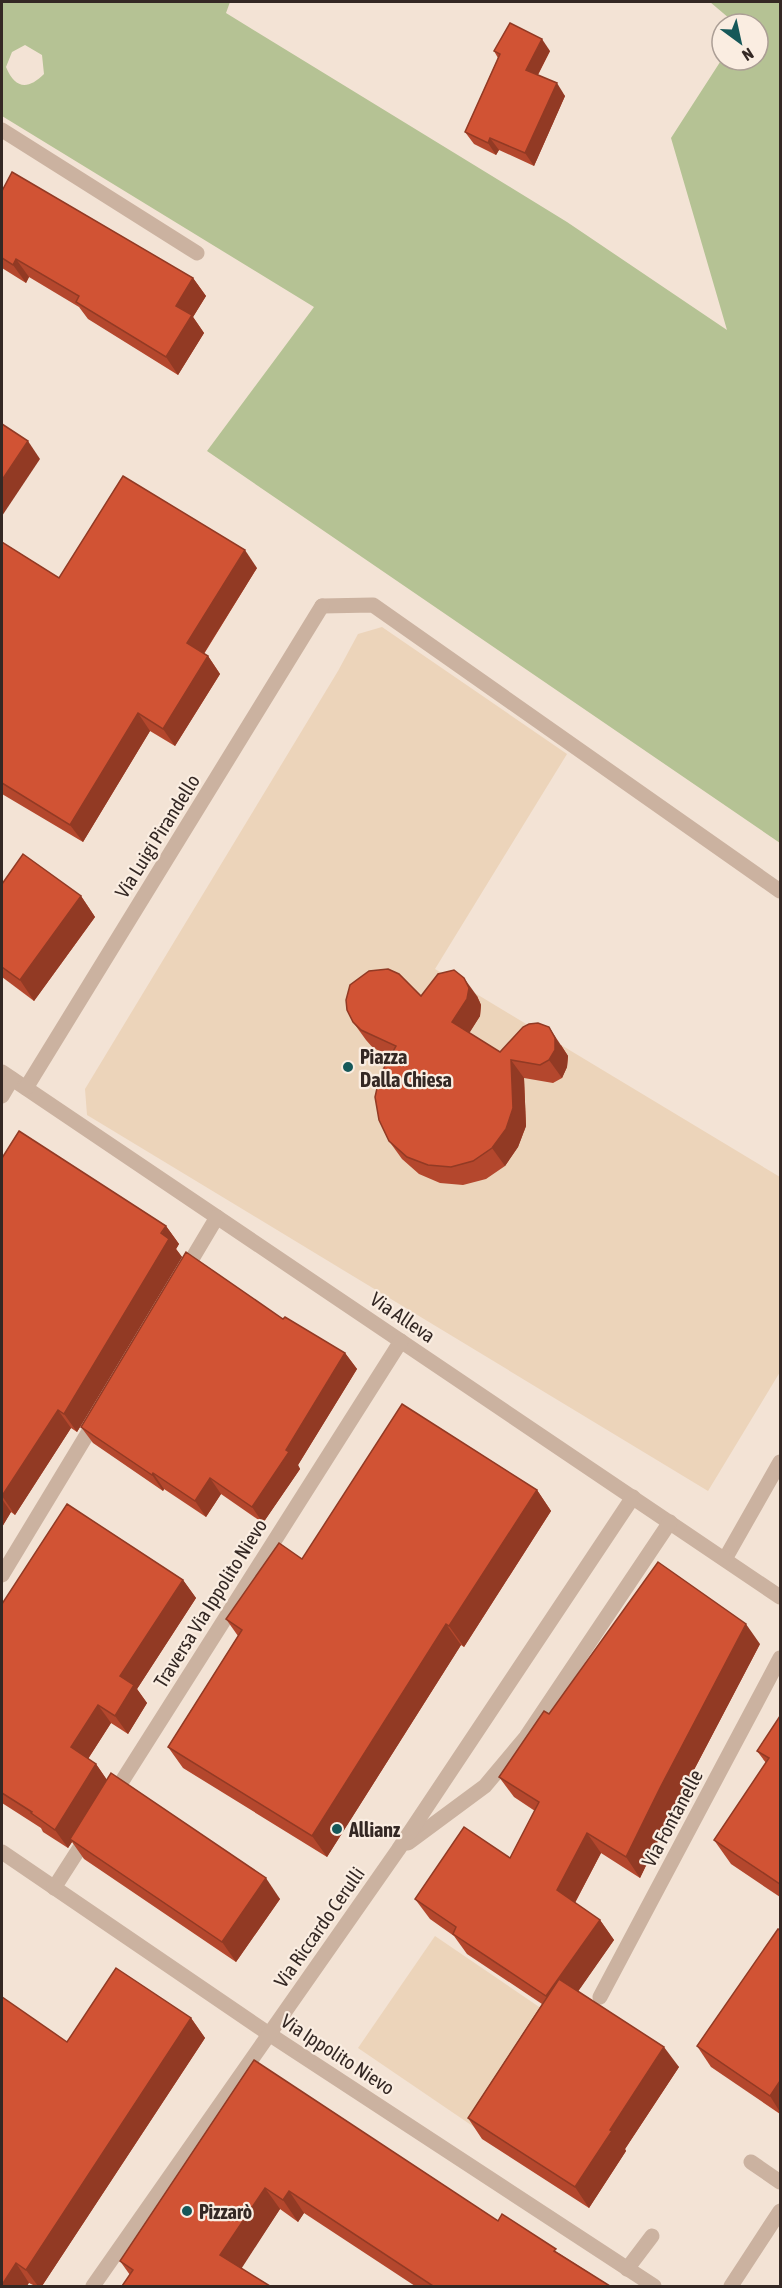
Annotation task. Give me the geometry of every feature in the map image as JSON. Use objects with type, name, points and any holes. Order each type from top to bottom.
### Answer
[{"type":"street","points":[[2,130],[197,253]]},
{"type":"street","name":"Via Luigi Pirandello","points":[[26,1088],[322,606],[373,605],[780,891]]},
{"type":"street","points":[[2,1096],[7,1075]]},
{"type":"street","name":"Via Alleva","points":[[7,1075],[780,1597]]},
{"type":"street","points":[[174,1289],[217,1217]]},
{"type":"street","name":"Traversa Via Ippolito Nievo","points":[[54,1888],[401,1341]]},
{"type":"street","points":[[2,1575],[106,1401]]},
{"type":"street","points":[[725,1559],[780,1462]]},
{"type":"street","name":"Via Riccardo Cerulli","points":[[93,2286],[398,1850],[633,1497]]},
{"type":"street","points":[[398,1850],[484,1786],[526,1737],[670,1522]]},
{"type":"street","name":"Via Fontanelle","points":[[600,1997],[780,1658]]},
{"type":"street","name":"Via Ippolito Nievo","points":[[2,1852],[269,2034],[654,2286]]},
{"type":"street","points":[[752,2162],[780,2182]]},
{"type":"street","points":[[730,2286],[780,2211]]},
{"type":"street","points":[[627,2269],[652,2236]]},
{"type":"green space","points":[[2,2],[230,2],[226,13],[567,222],[727,330],[671,138],[714,72],[770,72],[770,12],[722,12],[710,2],[780,2],[780,843],[207,451],[314,307],[2,116]],"holes":[[[25,45],[42,55],[44,74],[27,85],[13,80],[6,67],[12,52]]]},
{"type":"shaded area","name":"Piazza Dalla Chiesa","points":[[382,627],[567,754],[435,969],[780,1177],[780,1372],[708,1491],[87,1115],[85,1089],[338,671],[358,634]]},
{"type":"shaded area","points":[[435,1936],[554,2017],[477,2129],[358,2048]]},
{"type":"building","points":[[510,23],[542,39],[526,70],[557,83],[525,153],[490,138],[488,143],[465,132],[500,54],[494,51]]},
{"type":"building","points":[[12,172],[193,278],[176,306],[192,315],[166,357],[76,302],[79,296],[16,259],[13,265],[2,258],[2,191]]},
{"type":"building","points":[[2,424],[28,441],[2,480]]},
{"type":"building","points":[[123,476],[245,550],[187,643],[208,656],[163,729],[138,713],[70,825],[2,783],[2,542],[59,578]]},
{"type":"building","points":[[23,854],[81,896],[20,980],[2,967],[2,884]]},
{"type":"building","points":[[388,969],[399,974],[421,996],[438,974],[454,970],[464,978],[469,988],[467,999],[452,1022],[500,1052],[523,1027],[529,1024],[538,1023],[549,1027],[555,1038],[555,1050],[549,1060],[540,1065],[511,1060],[513,1108],[506,1129],[492,1148],[473,1161],[451,1167],[428,1165],[407,1157],[389,1141],[379,1120],[375,1097],[380,1075],[396,1046],[361,1030],[353,1022],[347,1010],[346,1000],[350,985],[369,971]]},
{"type":"building","points":[[19,1131],[166,1226],[161,1233],[169,1239],[64,1414],[58,1410],[2,1496],[2,1158]]},
{"type":"building","points":[[186,1252],[283,1319],[285,1317],[345,1353],[286,1450],[289,1452],[252,1507],[210,1478],[195,1501],[81,1427]]},
{"type":"building","points":[[402,1404],[537,1490],[449,1626],[446,1624],[312,1836],[168,1747],[242,1630],[226,1619],[279,1543],[302,1559]]},
{"type":"building","points":[[67,1504],[183,1580],[120,1676],[134,1685],[115,1716],[98,1705],[71,1747],[96,1764],[55,1830],[2,1793],[2,1604]]},
{"type":"building","points":[[658,1562],[746,1624],[626,1857],[587,1833],[557,1890],[600,1920],[546,1996],[453,1934],[456,1927],[415,1899],[464,1827],[510,1858],[539,1802],[499,1777],[544,1711],[549,1714]]},
{"type":"building","points":[[780,1716],[780,1884],[714,1840],[769,1758],[757,1751]]},
{"type":"building","points":[[111,1773],[266,1878],[222,1942],[70,1839]]},
{"type":"building","points":[[778,1929],[780,1930],[780,2081],[770,2096],[697,2046]]},
{"type":"building","points":[[116,1968],[191,2018],[26,2270],[16,2263],[2,2285],[2,1997],[67,2042]]},
{"type":"building","points":[[559,1979],[664,2047],[575,2187],[468,2118]]},
{"type":"building","points":[[254,2060],[498,2221],[502,2214],[556,2249],[554,2251],[610,2286],[433,2286],[289,2191],[283,2200],[265,2188],[220,2255],[270,2286],[122,2286],[133,2270],[120,2261]]},
{"type":"place","name":"Piazza Dalla Chiesa","points":[[348,1067]]},
{"type":"place","name":"Allianz","points":[[337,1829]]},
{"type":"place","name":"Pizzarò","points":[[187,2211]]}]
